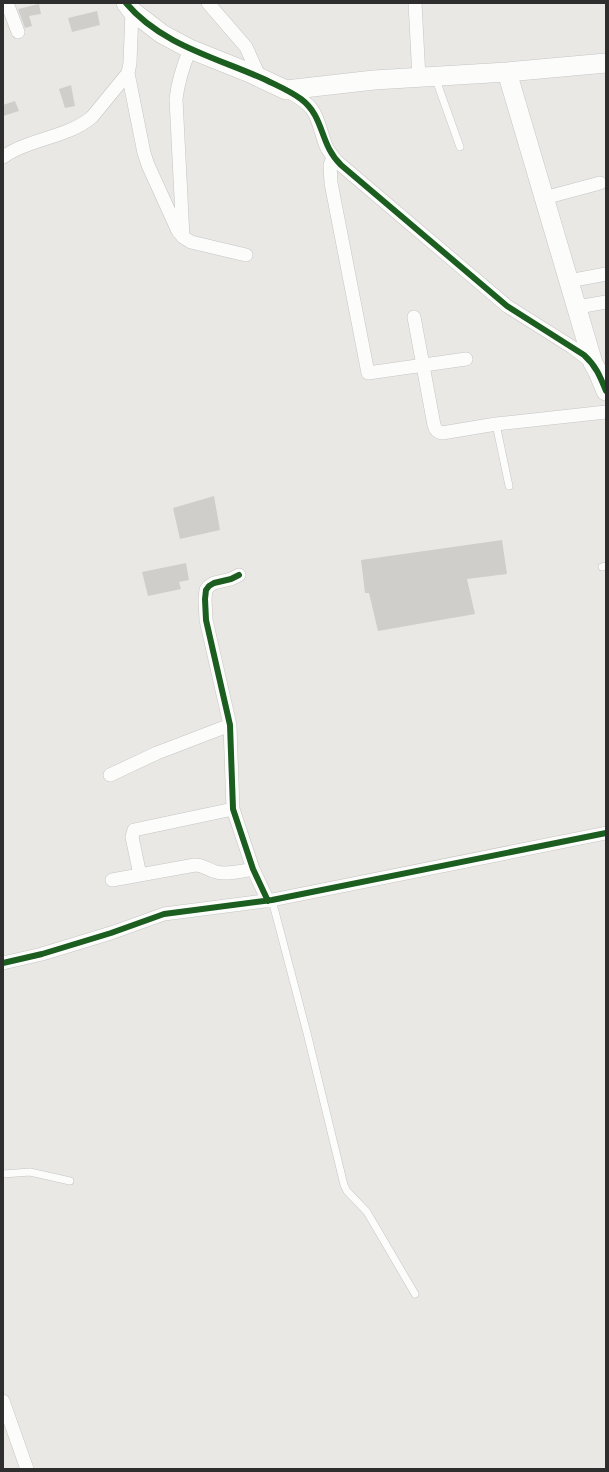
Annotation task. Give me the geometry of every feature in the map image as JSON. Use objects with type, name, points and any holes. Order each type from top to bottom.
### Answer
[{"type":"street","points":[[7,3],[18,32]]},
{"type":"street","points":[[208,3],[246,47],[260,78]]},
{"type":"street","points":[[415,3],[427,78]]},
{"type":"street","points":[[129,7],[162,34],[190,49],[260,78],[301,99],[311,108],[317,118],[327,148],[333,158],[507,306],[572,347],[593,363]]},
{"type":"street","points":[[129,7],[130,63],[128,73],[144,153],[171,218],[183,237],[191,242],[246,255]]},
{"type":"street","points":[[183,237],[176,99],[177,85],[190,49]]},
{"type":"street","points":[[286,90],[374,80],[427,78],[606,63]]},
{"type":"street","points":[[507,72],[578,307],[593,363],[606,391]]},
{"type":"street","points":[[3,157],[21,146],[77,127],[86,122],[92,117],[128,73]]},
{"type":"street","points":[[333,158],[330,165],[331,183],[368,373],[466,359]]},
{"type":"street","points":[[544,198],[600,183]]},
{"type":"street","points":[[569,281],[606,274]]},
{"type":"street","points":[[578,307],[606,302]]},
{"type":"street","points":[[414,317],[434,425],[438,432],[442,433],[496,424],[606,412]]},
{"type":"street","points":[[239,575],[231,579],[214,583],[206,590],[206,620],[230,725],[233,809],[254,869],[270,900]]},
{"type":"street","points":[[110,775],[157,752],[230,725]]},
{"type":"street","points":[[140,875],[132,837],[134,830],[233,809]]},
{"type":"street","points":[[3,963],[84,942],[164,914],[270,900],[606,833]]},
{"type":"street","points":[[112,880],[195,865],[201,865],[212,871],[222,873],[254,869]]},
{"type":"street","points":[[3,1401],[27,1469]]},
{"type":"lane","points":[[427,78],[460,147]]},
{"type":"lane","points":[[496,424],[509,486]]},
{"type":"lane","points":[[270,900],[307,1033],[344,1185],[347,1191],[367,1212],[415,1294]]},
{"type":"lane","points":[[3,1174],[30,1172],[70,1181]]},
{"type":"building","points":[[39,4],[41,14],[29,16],[32,26],[25,28],[18,9]]},
{"type":"building","points":[[97,11],[100,25],[72,32],[68,18]]},
{"type":"building","points":[[71,85],[75,106],[65,108],[59,89]]},
{"type":"building","points":[[15,101],[19,111],[3,116],[3,105]]},
{"type":"building","points":[[214,496],[220,530],[180,539],[173,508]]},
{"type":"building","points":[[502,540],[507,574],[467,579],[475,614],[378,631],[369,593],[365,593],[361,560]]},
{"type":"building","points":[[186,563],[189,580],[179,582],[181,589],[148,596],[142,572]]},
{"type":"cycle path","points":[[126,3],[156,30],[173,40],[266,80],[301,99],[309,106],[314,114],[329,148],[341,165],[507,306],[584,355],[592,363],[606,391]]},
{"type":"cycle path","points":[[239,575],[231,579],[214,583],[206,590],[206,620],[230,725],[233,809],[253,869],[268,901]]},
{"type":"cycle path","points":[[3,963],[42,954],[111,933],[164,914],[272,900],[606,833]]}]
